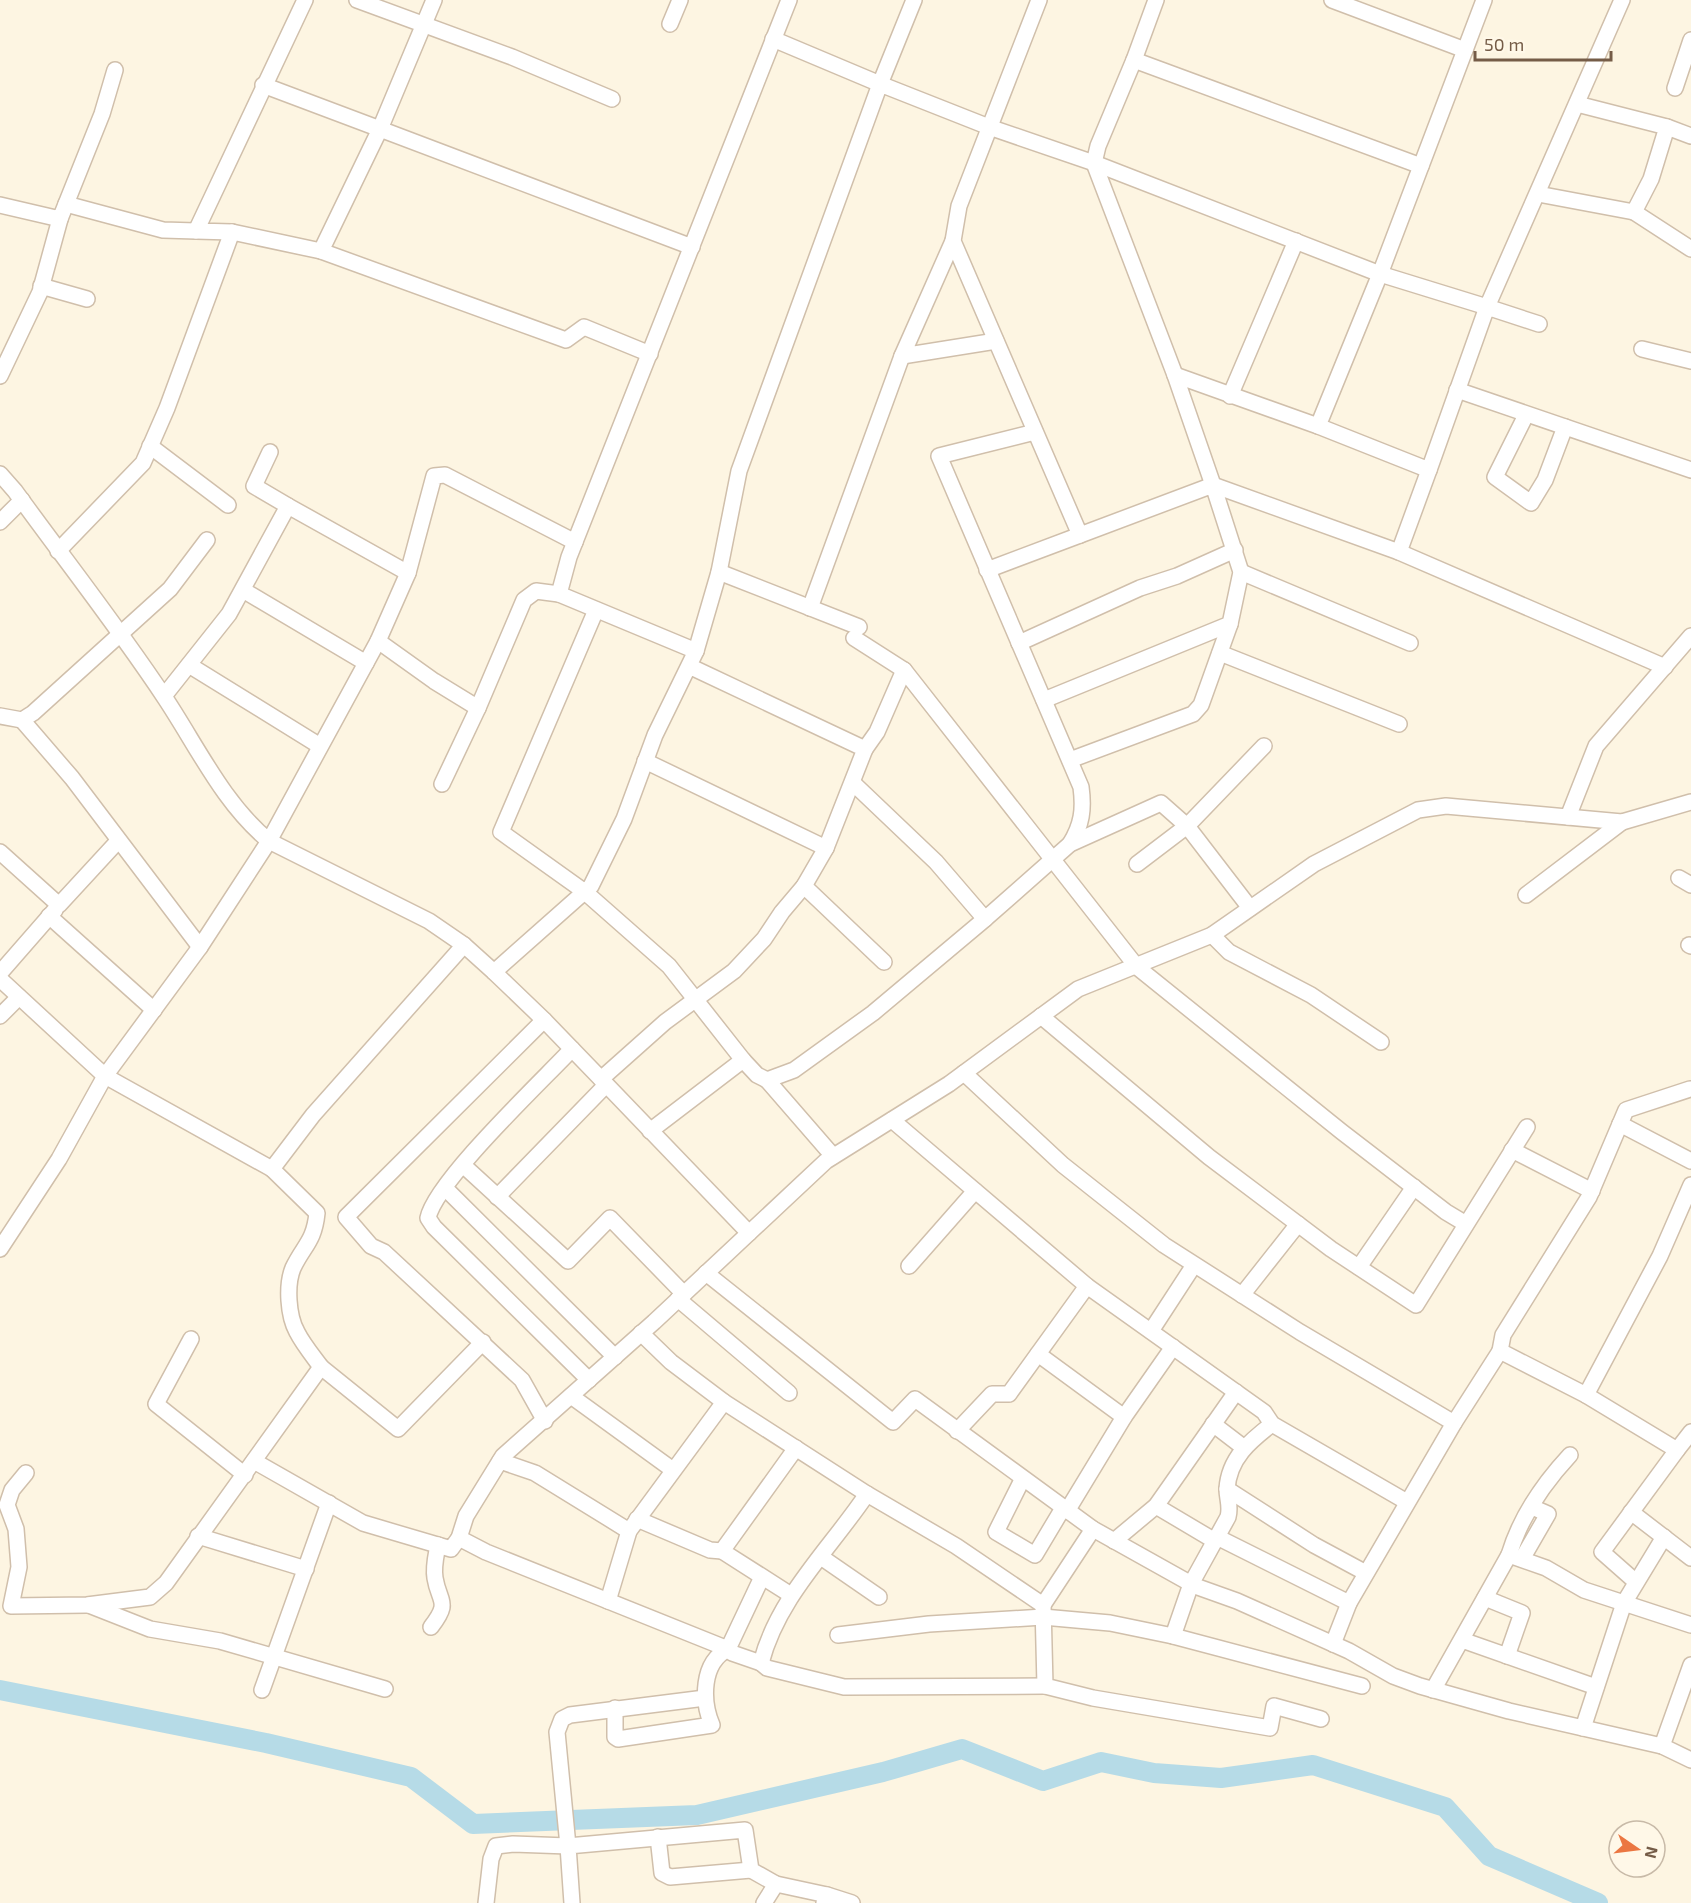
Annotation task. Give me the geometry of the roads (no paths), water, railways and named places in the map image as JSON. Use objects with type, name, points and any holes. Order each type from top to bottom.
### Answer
[{"type":"street","points":[[196,231],[305,0]]},
{"type":"street","points":[[357,0],[512,57],[612,99]]},
{"type":"street","points":[[321,251],[380,129],[434,0]]},
{"type":"street","points":[[670,24],[680,0]]},
{"type":"street","points":[[559,594],[575,542],[789,0]]},
{"type":"street","points":[[494,972],[591,886],[624,819],[655,735],[696,651],[719,572],[739,471],[880,84],[914,0]]},
{"type":"street","points":[[810,608],[902,356],[953,241],[959,206],[1039,0]]},
{"type":"street","points":[[1070,760],[1193,714],[1202,705],[1230,624],[1241,572],[1214,485],[1175,375],[1094,163],[1098,146],[1134,60],[1155,0]]},
{"type":"street","points":[[1332,0],[1354,4],[1465,50]]},
{"type":"street","points":[[1318,426],[1380,274],[1484,0]]},
{"type":"street","points":[[1399,552],[1487,307],[1622,0]]},
{"type":"street","points":[[773,39],[989,127],[1094,163],[1380,274],[1539,324]]},
{"type":"street","points":[[1675,87],[1691,40]]},
{"type":"street","points":[[1134,60],[1421,166]]},
{"type":"street","points":[[0,376],[41,286],[60,219],[102,114],[115,70]]},
{"type":"street","points":[[263,85],[692,247]]},
{"type":"street","points":[[1577,104],[1667,127],[1691,136]]},
{"type":"street","points":[[1635,212],[1651,179],[1667,127]]},
{"type":"street","points":[[1538,194],[1635,212],[1691,249]]},
{"type":"street","points":[[66,204],[163,230],[232,232],[321,251],[566,340],[584,327],[650,354]]},
{"type":"street","points":[[0,205],[60,219]]},
{"type":"street","points":[[58,551],[143,463],[167,408],[232,232]]},
{"type":"street","points":[[953,241],[1080,535]]},
{"type":"street","points":[[1230,396],[1296,241]]},
{"type":"street","points":[[41,286],[87,299]]},
{"type":"street","points":[[902,356],[996,341]]},
{"type":"street","points":[[1642,349],[1691,362]]},
{"type":"street","points":[[1175,375],[1318,426],[1429,470]]},
{"type":"street","points":[[1457,390],[1691,470]]},
{"type":"street","points":[[1526,415],[1495,477],[1531,503],[1545,480],[1565,427]]},
{"type":"street","points":[[1035,432],[939,456],[1082,787],[1084,808],[1077,832],[1070,844]]},
{"type":"street","points":[[150,446],[228,505]]},
{"type":"street","points":[[270,452],[254,486],[408,573]]},
{"type":"street","points":[[0,474],[22,500],[164,696],[233,804],[252,827],[269,841],[429,921],[464,945],[544,1020],[749,1233]]},
{"type":"street","points":[[0,1249],[59,1159],[105,1076],[200,947],[269,841],[378,641],[408,573],[434,476],[445,475],[575,542]]},
{"type":"street","points":[[987,570],[1214,485],[1399,552],[1665,667]]},
{"type":"street","points":[[0,522],[22,500]]},
{"type":"street","points":[[164,696],[229,614],[288,506]]},
{"type":"street","points":[[22,720],[120,637],[170,589],[207,540]]},
{"type":"street","points":[[1019,643],[1140,588],[1177,576],[1235,550]]},
{"type":"street","points":[[719,572],[810,608],[856,633],[903,670],[1137,967],[1414,1187],[1466,1224]]},
{"type":"street","points":[[1241,572],[1410,644]]},
{"type":"street","points":[[243,590],[366,663]]},
{"type":"street","points":[[442,784],[478,708],[524,600],[536,591],[559,594],[696,651]]},
{"type":"street","points":[[596,610],[501,832],[585,892],[669,966],[743,1060],[757,1075],[767,1080],[833,1156]]},
{"type":"street","points":[[1044,700],[1230,624]]},
{"type":"street","points":[[1568,817],[1596,746],[1691,636]]},
{"type":"street","points":[[378,641],[434,681],[478,708]]},
{"type":"street","points":[[1220,653],[1399,724]]},
{"type":"street","points":[[189,664],[320,746]]},
{"type":"street","points":[[689,666],[865,749]]},
{"type":"street","points":[[497,1197],[603,1082],[665,1022],[734,971],[764,939],[782,912],[804,886],[826,848],[865,749],[877,732],[903,670]]},
{"type":"street","points":[[0,716],[22,720],[72,778],[200,947]]},
{"type":"street","points":[[1137,864],[1187,826],[1264,746]]},
{"type":"street","points":[[645,761],[826,848]]},
{"type":"street","points":[[853,783],[936,862],[985,919]]},
{"type":"street","points":[[767,1080],[794,1070],[873,1013],[1070,844],[1161,802],[1187,826],[1250,908]]},
{"type":"street","points":[[1526,895],[1622,822],[1691,802]]},
{"type":"street","points":[[255,1461],[363,1523],[451,1549],[459,1538],[466,1516],[500,1461],[833,1156],[964,1073],[1078,989],[1212,935],[1314,864],[1418,810],[1446,806],[1622,822]]},
{"type":"street","points":[[0,973],[118,841]]},
{"type":"street","points":[[0,852],[54,910],[154,1010]]},
{"type":"street","points":[[804,886],[884,962]]},
{"type":"street","points":[[1212,935],[1229,952],[1311,995],[1381,1042]]},
{"type":"street","points":[[272,1169],[313,1115],[464,945]]},
{"type":"street","points":[[0,979],[105,1076],[272,1169],[317,1213],[315,1234],[293,1268],[290,1295],[292,1319],[297,1333],[321,1367],[398,1429],[483,1342]]},
{"type":"street","points":[[0,1016],[19,997]]},
{"type":"street","points":[[1041,1016],[1209,1157],[1298,1224],[1416,1305],[1527,1127]]},
{"type":"street","points":[[544,1020],[346,1217],[371,1246],[384,1252],[522,1380],[545,1420]]},
{"type":"street","points":[[572,1049],[463,1165],[430,1207],[428,1218],[434,1227],[589,1380]]},
{"type":"street","points":[[650,1131],[743,1060]]},
{"type":"street","points":[[964,1073],[1063,1165],[1194,1265],[1454,1423]]},
{"type":"street","points":[[1333,1644],[1349,1603],[1366,1573],[1454,1423],[1500,1351],[1503,1335],[1592,1191],[1626,1110],[1691,1088]]},
{"type":"street","points":[[892,1120],[1087,1286],[1264,1412],[1272,1424],[1407,1503]]},
{"type":"street","points":[[1620,1124],[1691,1161]]},
{"type":"street","points":[[1512,1150],[1592,1191]]},
{"type":"street","points":[[463,1165],[568,1261],[610,1218],[681,1297],[789,1393]]},
{"type":"street","points":[[1586,1395],[1660,1256],[1691,1185]]},
{"type":"street","points":[[1359,1267],[1414,1187]]},
{"type":"street","points":[[445,1188],[615,1357]]},
{"type":"street","points":[[909,1266],[975,1191]]},
{"type":"street","points":[[1242,1295],[1298,1224]]},
{"type":"street","points":[[1150,1331],[1194,1265]]},
{"type":"street","points":[[706,1273],[893,1422],[915,1399],[1022,1480],[1093,1529],[1191,1584],[1333,1644],[1393,1676],[1433,1690],[1662,1746],[1691,1760]]},
{"type":"street","points":[[957,1431],[992,1394],[1008,1394],[1087,1286]]},
{"type":"street","points":[[641,1333],[671,1362],[724,1402],[867,1494],[956,1546],[1043,1611]]},
{"type":"street","points":[[191,1339],[156,1404],[244,1475]]},
{"type":"street","points":[[1022,1480],[996,1532],[1035,1555],[1124,1417],[1173,1347]]},
{"type":"street","points":[[1500,1351],[1586,1395],[1677,1450]]},
{"type":"street","points":[[1038,1354],[1124,1417]]},
{"type":"street","points":[[26,1473],[12,1490],[7,1505],[16,1529],[19,1567],[11,1606],[87,1605],[150,1597],[166,1583],[321,1367]]},
{"type":"street","points":[[1114,1541],[1156,1506],[1236,1392]]},
{"type":"street","points":[[571,1396],[673,1470]]},
{"type":"street","points":[[609,1601],[633,1525],[724,1402]]},
{"type":"street","points":[[1213,1424],[1243,1447]]},
{"type":"street","points":[[1173,1636],[1191,1584],[1231,1508],[1227,1489],[1229,1476],[1243,1447],[1272,1424]]},
{"type":"street","points":[[1636,1582],[1602,1552],[1691,1432]]},
{"type":"street","points":[[722,1551],[795,1448]]},
{"type":"street","points":[[1433,1690],[1485,1599],[1548,1514],[1532,1507],[1550,1477],[1570,1455]]},
{"type":"street","points":[[500,1461],[535,1473],[633,1525],[710,1550],[722,1551],[790,1595]]},
{"type":"street","points":[[1227,1489],[1314,1545],[1366,1573]]},
{"type":"street","points":[[761,1664],[776,1620],[790,1595],[867,1494]]},
{"type":"street","points":[[262,1690],[329,1503]]},
{"type":"street","points":[[1156,1506],[1216,1539],[1349,1603]]},
{"type":"street","points":[[1631,1512],[1691,1558]]},
{"type":"street","points":[[1045,1686],[1043,1611],[1093,1529]]},
{"type":"street","points":[[198,1536],[306,1569]]},
{"type":"street","points":[[1583,1728],[1624,1603],[1664,1537]]},
{"type":"street","points":[[459,1538],[486,1552],[728,1649],[732,1653],[767,1668],[844,1687],[1045,1686],[1094,1698],[1270,1728],[1274,1707],[1321,1719]]},
{"type":"street","points":[[431,1627],[441,1610],[442,1601],[435,1580],[438,1545]]},
{"type":"street","points":[[821,1557],[879,1597]]},
{"type":"street","points":[[1515,1557],[1562,1575],[1584,1590],[1691,1626]]},
{"type":"street","points":[[615,1708],[615,1737],[618,1739],[712,1725],[704,1706],[712,1665],[718,1654],[728,1649],[762,1577]]},
{"type":"street","points":[[1485,1599],[1522,1613],[1507,1656]]},
{"type":"street","points":[[87,1605],[150,1629],[220,1641],[275,1655],[385,1689]]},
{"type":"street","points":[[838,1635],[1043,1611],[1173,1636],[1362,1686]]},
{"type":"street","points":[[1461,1640],[1596,1687]]},
{"type":"street","points":[[1662,1746],[1691,1665]]},
{"type":"street","points":[[572,1903],[557,1732],[562,1719],[570,1715],[615,1708],[705,1698]]},
{"type":"street","points":[[486,1903],[491,1859],[496,1846],[567,1840],[658,1838],[745,1830],[751,1870]]},
{"type":"street","points":[[658,1838],[662,1873],[670,1877],[751,1870],[776,1884],[826,1899],[852,1903]]},
{"type":"street","points":[[764,1903],[776,1884]]},
{"type":"waterway","points":[[0,1690],[266,1743],[411,1777],[473,1824],[697,1815],[883,1772],[962,1749],[1043,1781],[1101,1762],[1154,1773],[1221,1778],[1313,1765],[1445,1807],[1489,1856],[1598,1903]]}]
